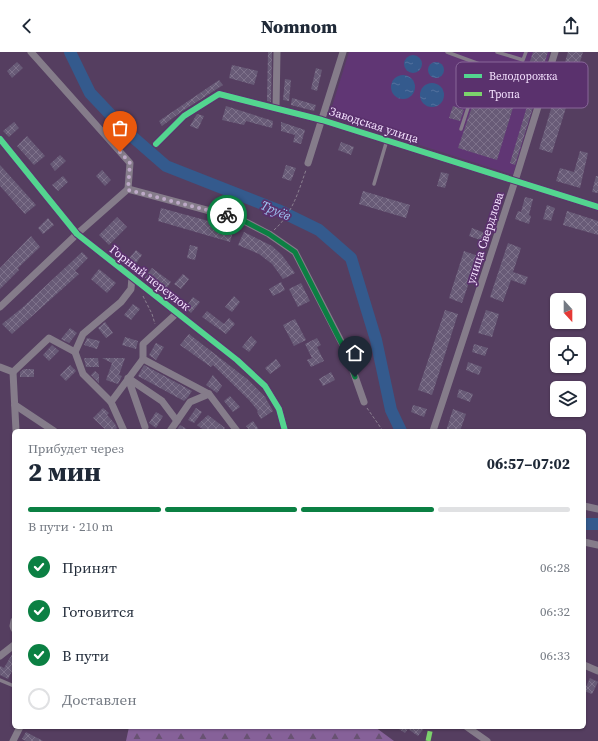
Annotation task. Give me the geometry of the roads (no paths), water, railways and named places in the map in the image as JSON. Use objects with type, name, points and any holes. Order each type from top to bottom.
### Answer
[{"type":"street","points":[[0,307],[77,234],[128,190],[130,163],[31,52]]},
{"type":"street","points":[[276,108],[277,52]]},
{"type":"street","points":[[308,163],[343,52]]},
{"type":"street","name":"улица Свердлова","points":[[552,62],[555,52]]},
{"type":"street","name":"Заводская улица","points":[[156,144],[184,116],[219,94],[322,120],[598,207]]},
{"type":"street","name":"улица Свердлова","points":[[434,429],[516,181],[538,108]]},
{"type":"street","name":"Горный переулок","points":[[0,139],[77,234],[237,360],[265,386],[279,409],[284,429]]},
{"type":"street","points":[[128,190],[240,219],[269,234],[295,252],[346,352],[364,402]]},
{"type":"street","points":[[75,352],[83,334],[121,302],[130,289],[132,277]]},
{"type":"street","points":[[111,402],[142,359],[144,344],[177,313]]},
{"type":"street","points":[[13,372],[49,338],[75,352],[83,374],[111,402],[123,429]]},
{"type":"street","points":[[142,359],[209,394],[235,429]]},
{"type":"street","points":[[0,367],[13,372]]},
{"type":"street","points":[[13,372],[16,429]]},
{"type":"street","points":[[128,378],[162,401],[177,420]]},
{"type":"street","points":[[128,378],[145,427]]},
{"type":"street","points":[[171,429],[190,402],[209,394]]},
{"type":"street","points":[[15,405],[51,429]]},
{"type":"street","points":[[586,506],[598,509]]},
{"type":"street","points":[[586,542],[598,545]]},
{"type":"street","points":[[0,656],[12,647]]},
{"type":"street","points":[[586,666],[598,672]]},
{"type":"street","points":[[13,741],[19,729]]},
{"type":"street","points":[[470,729],[487,741]]},
{"type":"lane","points":[[447,52],[474,62]]},
{"type":"lane","points":[[496,52],[509,54],[523,60],[526,52]]},
{"type":"lane","points":[[461,128],[468,108]]},
{"type":"lane","points":[[374,184],[387,140]]},
{"type":"lane","points":[[0,680],[12,685]]},
{"type":"water","points":[[413,55],[419,58],[422,64],[419,70],[413,73],[407,70],[404,64],[407,58]]},
{"type":"water","points":[[433,62],[439,62],[444,67],[442,76],[439,78],[433,78],[428,73],[428,67]]},
{"type":"water","points":[[403,75],[412,78],[415,87],[412,96],[403,99],[394,96],[391,87],[394,78]]},
{"type":"water","points":[[432,83],[441,86],[444,95],[441,104],[432,107],[423,104],[420,95],[423,86]]},
{"type":"waterway","name":"Труёв","points":[[70,52],[90,93],[127,132],[166,166],[278,210],[319,230],[351,258],[376,340],[391,410],[400,429]]},
{"type":"waterway","name":"Труёв","points":[[586,524],[598,524]]}]
